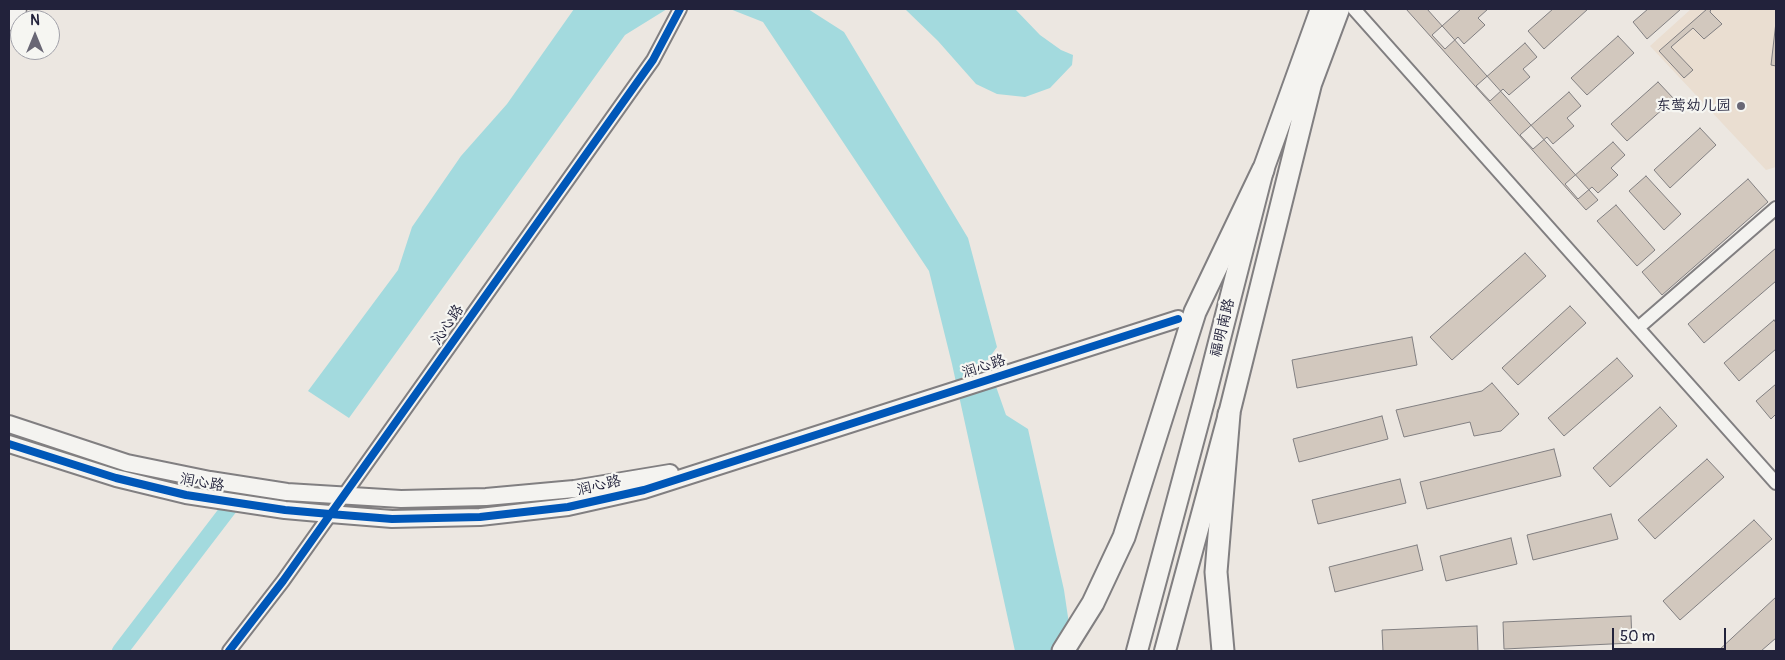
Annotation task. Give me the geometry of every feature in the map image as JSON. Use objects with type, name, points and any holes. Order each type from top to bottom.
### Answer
[{"type":"highway","points":[[1063,651],[1093,603],[1124,537],[1195,312],[1263,170]]},
{"type":"highway","points":[[1223,651],[1216,572],[1229,414]]},
{"type":"highway","points":[[1052,651],[1093,603]]},
{"type":"main road","points":[[9,21],[17,9]]},
{"type":"main road","name":"福明南路","points":[[1137,651],[1263,170],[1321,9]]},
{"type":"main road","name":"福明南路","points":[[1165,651],[1229,414],[1311,84],[1340,9]]},
{"type":"street","name":"沁心路","points":[[229,651],[283,581],[653,60],[680,9]]},
{"type":"street","points":[[1360,11],[1776,483]]},
{"type":"street","points":[[1638,328],[1776,208]]},
{"type":"street","name":"润心路","points":[[9,444],[116,478],[186,495],[285,510],[392,519],[480,517],[568,508],[644,490],[1178,319]]},
{"type":"street","name":"润心路","points":[[9,424],[22,430],[127,463],[210,480],[287,492],[343,496],[402,499],[486,497],[574,489],[714,467]]},
{"type":"shaded area","name":"东莺幼儿园","points":[[1691,9],[1776,9],[1776,167],[1766,170],[1650,46]]},
{"type":"water","points":[[574,9],[667,9],[625,35],[349,418],[308,391],[398,270],[412,227],[461,156],[507,104]]},
{"type":"water","points":[[730,9],[808,9],[844,32],[968,238],[997,347],[987,361],[1006,415],[1028,429],[1064,590],[1073,651],[1015,651],[952,364],[929,271],[763,22]]},
{"type":"water","points":[[905,9],[1015,9],[1040,35],[1061,50],[1073,55],[1072,65],[1050,88],[1025,97],[997,94],[976,84],[938,41]]},
{"type":"building","points":[[1406,9],[1427,9],[1598,200],[1586,210]]},
{"type":"building","points":[[1461,9],[1488,9],[1478,18],[1485,25],[1464,44],[1458,37],[1445,49],[1432,35]]},
{"type":"building","points":[[1553,9],[1588,9],[1544,49],[1528,31]]},
{"type":"building","points":[[1648,9],[1681,9],[1647,39],[1633,22]]},
{"type":"building","points":[[1707,9],[1711,9],[1710,12],[1722,24],[1704,39],[1693,28],[1671,47],[1693,70],[1684,78],[1659,51]]},
{"type":"building","points":[[1776,22],[1776,66],[1771,65]]},
{"type":"building","points":[[1618,36],[1634,53],[1587,95],[1571,78]]},
{"type":"building","points":[[1525,43],[1537,57],[1523,69],[1530,77],[1509,95],[1503,89],[1490,101],[1476,86]]},
{"type":"building","points":[[1658,82],[1674,99],[1627,141],[1611,124]]},
{"type":"building","points":[[1569,92],[1581,106],[1567,118],[1574,126],[1553,144],[1547,137],[1533,149],[1520,135]]},
{"type":"building","points":[[1700,128],[1716,145],[1670,188],[1654,170]]},
{"type":"building","points":[[1613,142],[1625,155],[1611,168],[1618,175],[1598,193],[1592,187],[1578,199],[1565,184]]},
{"type":"building","points":[[1646,176],[1681,214],[1664,230],[1629,191]]},
{"type":"building","points":[[1748,179],[1768,202],[1662,295],[1642,272]]},
{"type":"building","points":[[1616,205],[1655,250],[1637,266],[1597,221]]},
{"type":"building","points":[[1776,248],[1776,281],[1704,343],[1688,324]]},
{"type":"building","points":[[1525,253],[1546,276],[1452,360],[1430,337]]},
{"type":"building","points":[[1570,306],[1586,323],[1518,385],[1502,368]]},
{"type":"building","points":[[1774,320],[1776,323],[1776,349],[1739,381],[1724,363]]},
{"type":"building","points":[[1412,337],[1417,365],[1297,388],[1292,360]]},
{"type":"building","points":[[1617,358],[1633,376],[1564,436],[1548,418]]},
{"type":"building","points":[[1492,383],[1519,414],[1501,431],[1474,436],[1470,422],[1404,437],[1396,410],[1482,391]]},
{"type":"building","points":[[1776,384],[1776,414],[1771,419],[1756,401]]},
{"type":"building","points":[[1660,407],[1677,426],[1610,487],[1593,468]]},
{"type":"building","points":[[1382,416],[1388,439],[1299,462],[1293,439]]},
{"type":"building","points":[[1554,449],[1561,476],[1427,509],[1420,482]]},
{"type":"building","points":[[1707,459],[1724,477],[1655,539],[1638,520]]},
{"type":"building","points":[[1400,479],[1406,503],[1318,524],[1312,500]]},
{"type":"building","points":[[1611,514],[1618,539],[1533,560],[1527,535]]},
{"type":"building","points":[[1754,520],[1772,539],[1680,620],[1663,601]]},
{"type":"building","points":[[1511,538],[1517,564],[1446,581],[1440,556]]},
{"type":"building","points":[[1417,545],[1423,570],[1335,592],[1329,567]]},
{"type":"building","points":[[1776,597],[1776,638],[1761,651],[1718,651]]},
{"type":"building","points":[[1631,616],[1632,643],[1504,649],[1503,622]]},
{"type":"building","points":[[1477,626],[1478,651],[1383,651],[1382,630]]},
{"type":"waterway","points":[[120,651],[243,490]]},
{"type":"cycle path","points":[[229,651],[283,581],[653,60],[680,9]]},
{"type":"cycle path","points":[[9,444],[116,478],[186,495],[285,510],[392,519],[480,517],[568,507],[644,490],[1178,319]]},
{"type":"place","name":"东莺幼儿园","points":[[1741,106]]}]
